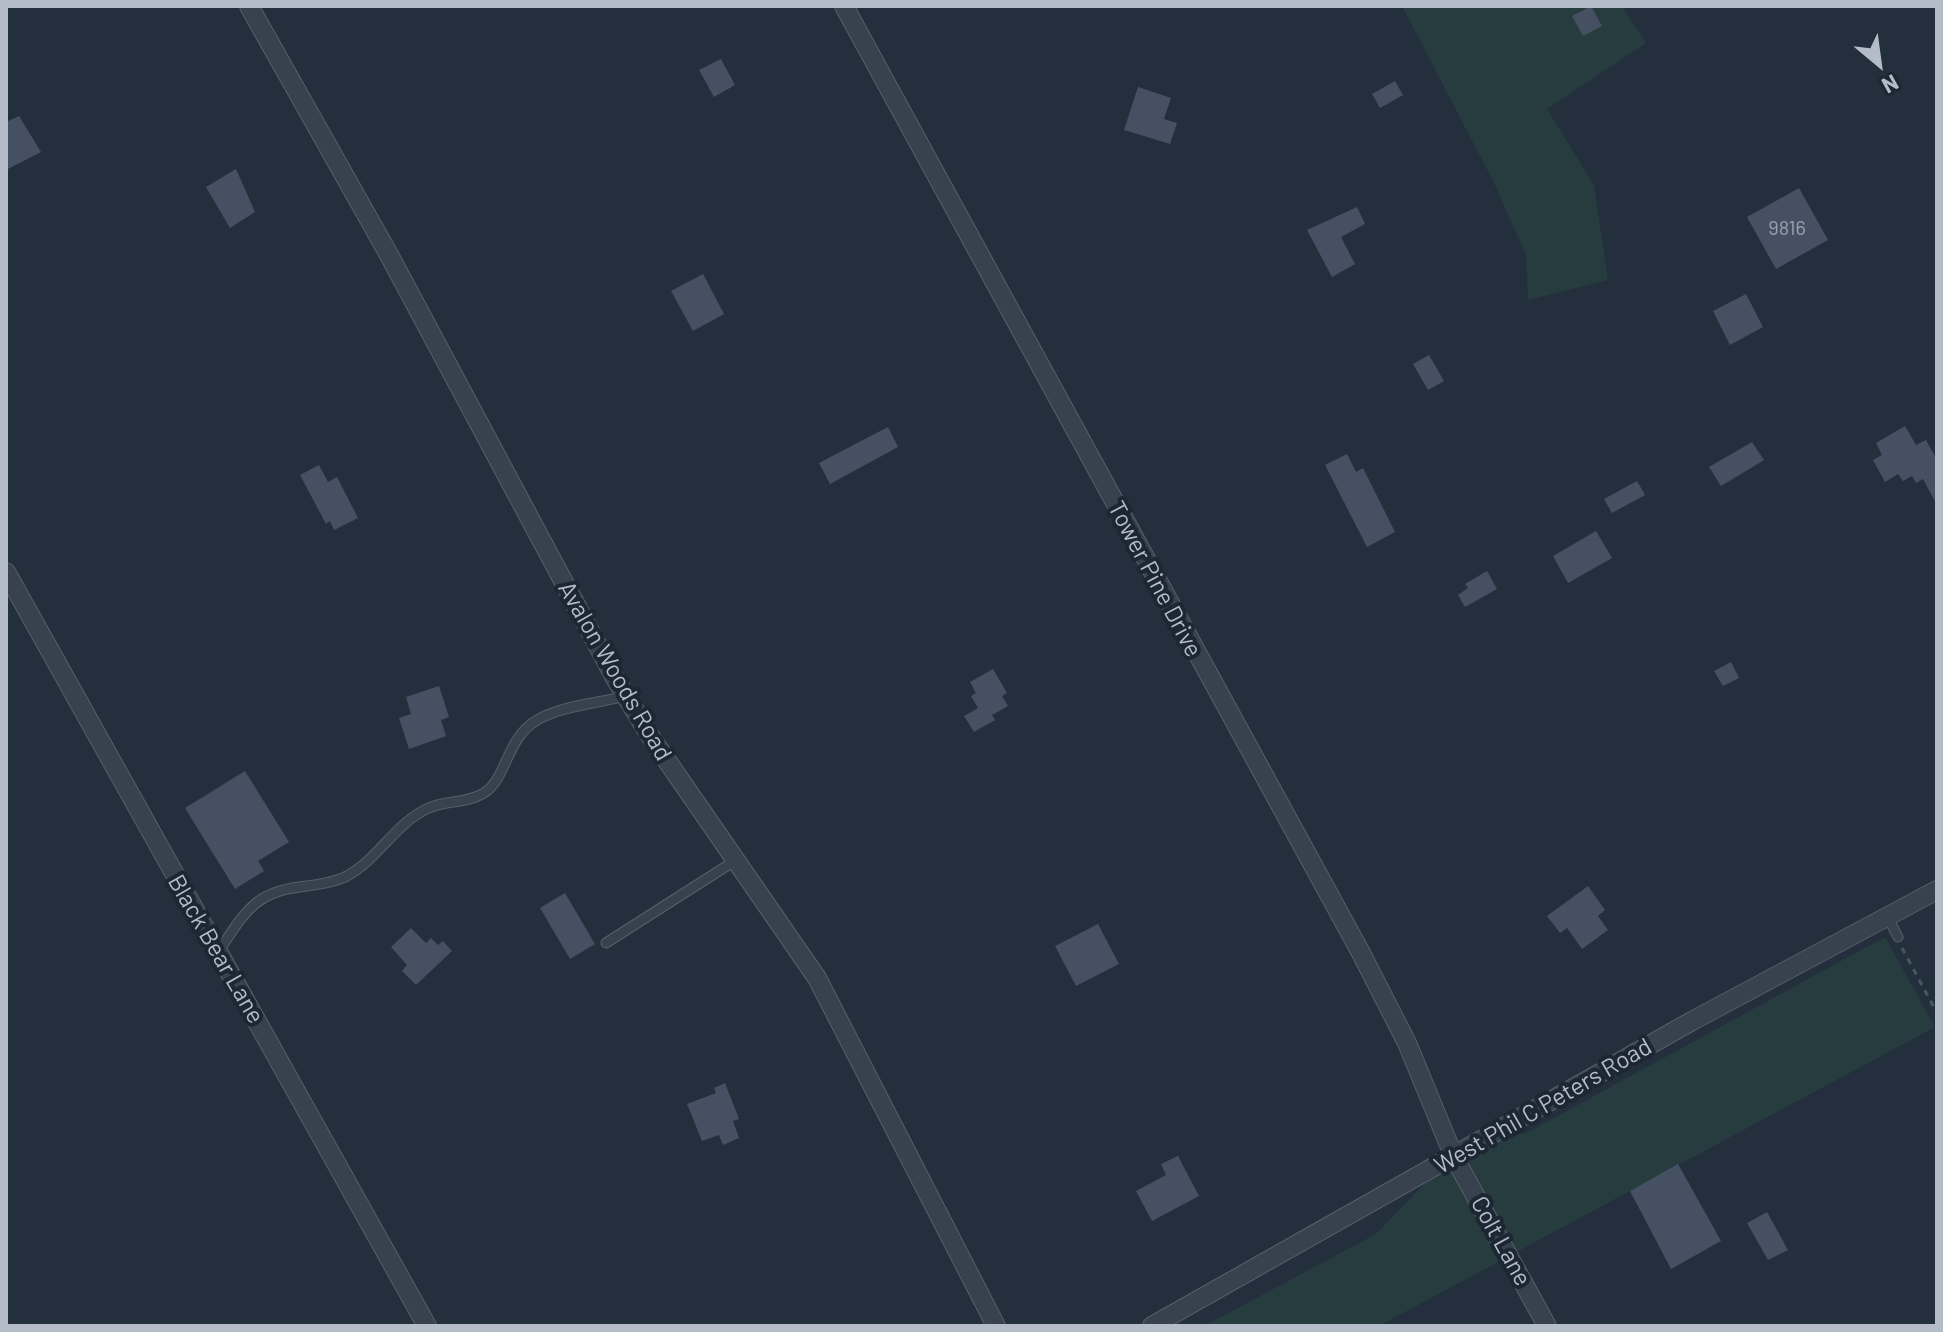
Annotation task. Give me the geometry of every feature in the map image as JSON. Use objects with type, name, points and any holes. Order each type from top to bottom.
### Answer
[{"type":"street","name":"Avalon Woods Road","points":[[249,6],[388,253],[625,696],[817,978],[996,1326]]},
{"type":"street","name":"Tower Pine Drive","points":[[844,6],[1361,953],[1407,1043],[1454,1157]]},
{"type":"street","name":"Black Bear Lane","points":[[6,572],[427,1326]]},
{"type":"street","name":"West Phil C Peters Road","points":[[1152,1326],[1692,1021],[1937,890]]},
{"type":"street","name":"Colt Lane","points":[[1454,1157],[1547,1326]]},
{"type":"lane","points":[[217,953],[251,905],[263,895],[346,877],[421,811],[443,802],[471,799],[488,791],[516,741],[535,721],[572,707],[625,696]]},
{"type":"lane","points":[[606,943],[736,860]]},
{"type":"lane","points":[[1887,916],[1898,937]]},
{"type":"path","points":[[1898,937],[1937,1013]]},
{"type":"green space","points":[[1402,6],[1622,6],[1646,43],[1547,109],[1594,185],[1608,280],[1528,300],[1526,255],[1493,181]]},
{"type":"green space","points":[[1885,937],[1935,1027],[1379,1326],[1204,1326],[1376,1234],[1425,1183],[1430,1158],[1462,1153],[1528,1132]]},
{"type":"building","points":[[1591,6],[1602,26],[1583,36],[1572,16]]},
{"type":"building","points":[[721,59],[735,85],[714,97],[699,70]]},
{"type":"building","points":[[1395,81],[1403,95],[1380,108],[1372,94]]},
{"type":"building","points":[[1138,87],[1171,98],[1164,119],[1177,123],[1170,144],[1124,130]]},
{"type":"building","points":[[19,116],[41,152],[6,170],[6,122]]},
{"type":"building","points":[[236,169],[255,212],[230,228],[206,187]]},
{"type":"building","points":[[1799,188],[1828,240],[1776,269],[1747,217]]},
{"type":"building","points":[[1357,207],[1365,224],[1341,237],[1355,264],[1332,277],[1307,230]]},
{"type":"building","points":[[703,274],[724,314],[693,331],[671,291]]},
{"type":"building","points":[[1746,294],[1763,327],[1730,345],[1713,311]]},
{"type":"building","points":[[1429,355],[1444,381],[1428,390],[1413,364]]},
{"type":"building","points":[[1905,426],[1916,445],[1926,440],[1937,460],[1937,505],[1923,479],[1916,483],[1912,476],[1903,481],[1898,474],[1885,482],[1873,460],[1882,455],[1876,443]]},
{"type":"building","points":[[888,427],[898,447],[830,484],[819,463]]},
{"type":"building","points":[[1752,442],[1764,460],[1721,486],[1709,467]]},
{"type":"building","points":[[1347,454],[1356,472],[1363,468],[1395,532],[1367,547],[1325,465]]},
{"type":"building","points":[[319,465],[328,482],[337,477],[358,518],[334,530],[330,521],[326,524],[300,475]]},
{"type":"building","points":[[1637,481],[1645,495],[1612,513],[1604,499]]},
{"type":"building","points":[[1596,531],[1612,558],[1568,583],[1553,556]]},
{"type":"building","points":[[1487,571],[1497,589],[1465,607],[1458,595],[1468,588],[1465,584]]},
{"type":"building","points":[[1731,662],[1739,678],[1723,686],[1714,671]]},
{"type":"building","points":[[993,669],[1007,693],[1002,696],[1008,706],[992,715],[995,720],[974,732],[964,716],[978,708],[971,696],[976,693],[970,682]]},
{"type":"building","points":[[439,686],[449,717],[441,720],[446,736],[409,749],[399,718],[411,714],[406,697]]},
{"type":"building","points":[[245,771],[289,842],[258,861],[264,871],[235,889],[185,808]]},
{"type":"building","points":[[1588,886],[1605,910],[1598,916],[1608,930],[1582,949],[1567,928],[1560,933],[1547,916]]},
{"type":"building","points":[[565,893],[595,944],[570,959],[540,908]]},
{"type":"building","points":[[1098,924],[1119,964],[1076,986],[1055,946]]},
{"type":"building","points":[[411,928],[426,943],[431,938],[438,945],[443,941],[452,951],[416,985],[402,971],[407,965],[391,947]]},
{"type":"building","points":[[725,1083],[739,1119],[733,1121],[739,1138],[723,1145],[719,1135],[702,1141],[687,1104],[716,1093],[714,1088]]},
{"type":"building","points":[[1178,1156],[1199,1196],[1152,1221],[1136,1191],[1166,1175],[1161,1164]]},
{"type":"building","points":[[1678,1164],[1721,1241],[1671,1269],[1630,1191]]},
{"type":"building","points":[[1767,1212],[1788,1250],[1768,1260],[1747,1223]]}]
